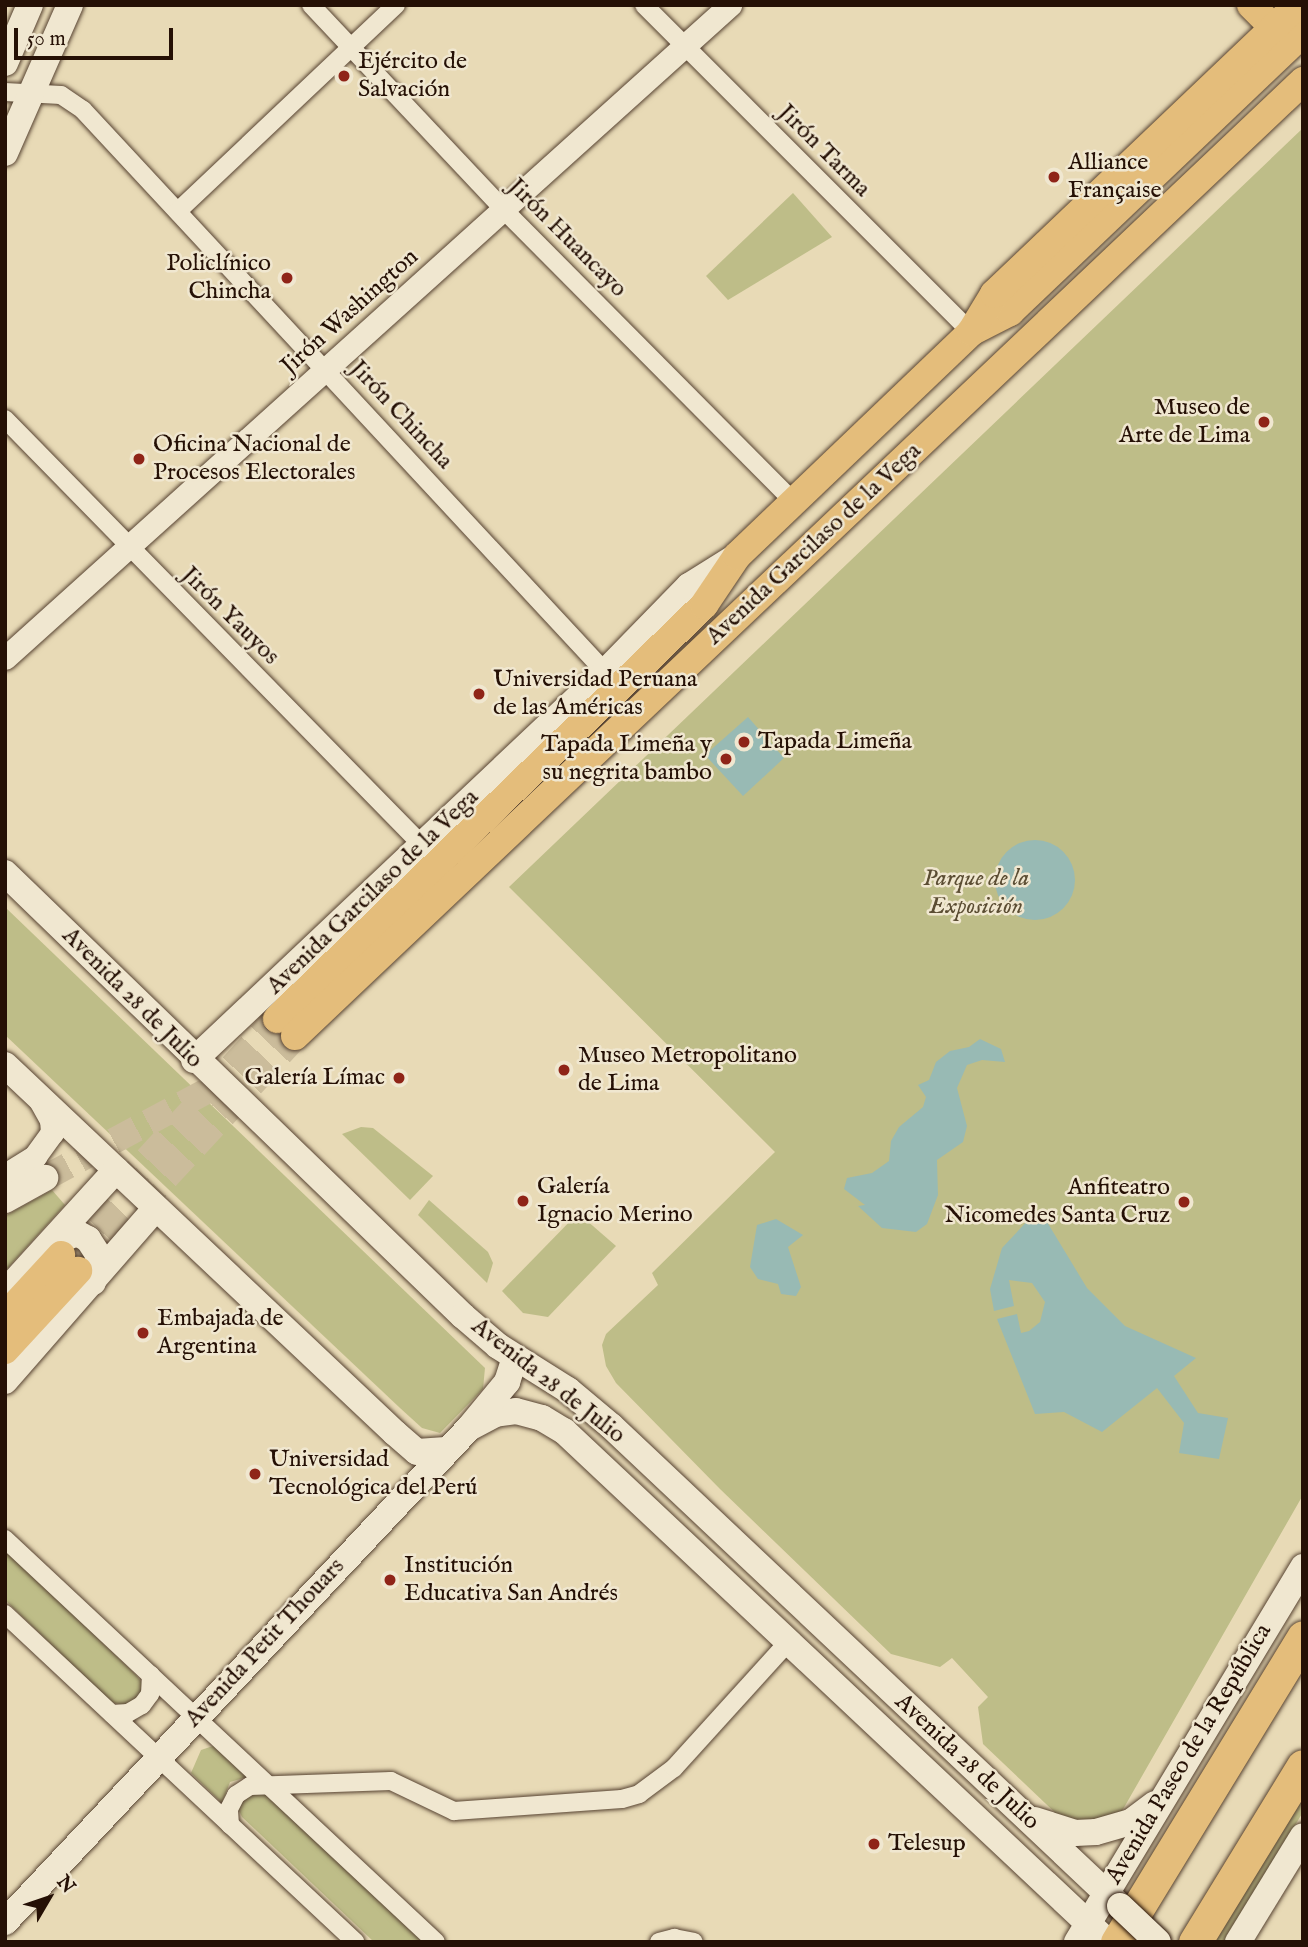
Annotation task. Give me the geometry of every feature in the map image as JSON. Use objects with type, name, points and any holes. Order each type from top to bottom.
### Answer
[{"type":"highway","points":[[1098,1937],[1303,1637]]},
{"type":"highway","points":[[1195,1942],[1303,1766]]},
{"type":"main road","points":[[5,63],[30,5]]},
{"type":"main road","points":[[5,153],[69,5]]},
{"type":"main road","points":[[1251,5],[1293,40]]},
{"type":"main road","name":"Avenida Garcilaso de la Vega","points":[[1298,5],[1293,40],[1010,312],[971,332],[793,501],[737,556],[704,605],[286,1028],[1303,81]]},
{"type":"main road","name":"Avenida Garcilaso de la Vega","points":[[194,1060],[605,672],[689,586],[737,556]]},
{"type":"main road","name":"Avenida 28 de Julio","points":[[5,873],[194,1060],[463,1316],[515,1358],[568,1390],[611,1426],[1158,1942]]},
{"type":"main road","points":[[5,1065],[404,1442],[424,1453],[446,1450]]},
{"type":"main road","points":[[5,1381],[116,1170]]},
{"type":"main road","points":[[5,1200],[45,1178]]},
{"type":"main road","points":[[5,1316],[68,1265],[155,1209]]},
{"type":"main road","points":[[5,1292],[68,1265]]},
{"type":"main road","points":[[5,1350],[68,1265]]},
{"type":"main road","name":"Avenida Petit Thouars","points":[[5,1922],[469,1428],[508,1382],[515,1358]]},
{"type":"main road","name":"Avenida 28 de Julio","points":[[469,1428],[508,1411],[525,1412],[552,1423],[789,1642],[1098,1937]]},
{"type":"main road","name":"Avenida Paseo de la República","points":[[1098,1937],[1161,1798],[1303,1567]]},
{"type":"main road","points":[[1016,1808],[1054,1828],[1096,1832],[1131,1822],[1161,1798]]},
{"type":"main road","points":[[1238,1942],[1303,1836]]},
{"type":"street","name":"Jirón Huancayo","points":[[311,5],[503,209],[793,501]]},
{"type":"street","points":[[178,211],[396,5]]},
{"type":"street","name":"Jirón Tarma","points":[[644,5],[971,332]]},
{"type":"street","name":"Jirón Washington","points":[[5,658],[730,5]]},
{"type":"street","name":"Jirón Chincha","points":[[5,92],[32,91],[61,95],[83,110],[605,672]]},
{"type":"street","name":"Jirón Yauyos","points":[[5,419],[128,548],[422,845]]},
{"type":"street","points":[[5,1175],[35,1156],[51,1133],[51,1120],[38,1096]]},
{"type":"street","points":[[5,1539],[267,1787],[436,1942]]},
{"type":"street","points":[[5,1614],[355,1942]]},
{"type":"street","points":[[230,1825],[229,1809],[236,1795],[250,1786],[391,1781],[454,1811],[622,1799],[655,1785],[674,1768],[789,1642]]},
{"type":"street","points":[[111,1714],[128,1713],[142,1705],[149,1694],[151,1675]]},
{"type":"street","points":[[659,1942],[674,1938],[694,1942]]},
{"type":"green space","name":"Parque de la Exposición","points":[[1303,128],[1303,1495],[1118,1818],[1066,1823],[983,1744],[978,1707],[988,1697],[952,1658],[940,1667],[891,1654],[720,1489],[616,1383],[606,1366],[602,1345],[606,1334],[658,1285],[652,1273],[775,1152],[509,887]]},
{"type":"green space","points":[[793,193],[832,237],[728,300],[706,276]]},
{"type":"green space","points":[[5,907],[485,1368],[483,1389],[440,1433],[422,1428],[400,1408],[5,1035]]},
{"type":"green space","points":[[361,1127],[373,1128],[433,1176],[410,1200],[342,1134]]},
{"type":"green space","points":[[52,1190],[65,1205],[5,1271],[5,1216]]},
{"type":"green space","points":[[429,1200],[488,1252],[493,1263],[487,1283],[418,1215]]},
{"type":"green space","points":[[578,1213],[616,1246],[548,1317],[523,1313],[502,1291]]},
{"type":"green space","points":[[5,1549],[136,1675],[145,1687],[140,1699],[127,1706],[111,1702],[5,1600]]},
{"type":"green space","points":[[213,1746],[247,1777],[230,1782],[222,1803],[191,1773],[201,1750]]},
{"type":"green space","points":[[1303,1781],[1303,1812],[1225,1942],[1207,1942]]},
{"type":"green space","points":[[256,1790],[267,1795],[423,1942],[374,1942],[242,1817],[237,1806],[244,1792]]},
{"type":"water","points":[[748,717],[784,758],[743,796],[705,755]]},
{"type":"water","points":[[1035,840],[1050,843],[1063,852],[1072,865],[1075,880],[1072,895],[1063,908],[1050,917],[1035,920],[1020,917],[1007,908],[998,895],[995,880],[998,865],[1007,852],[1020,843]]},
{"type":"water","points":[[980,1039],[1001,1049],[1005,1062],[982,1060],[967,1065],[957,1088],[967,1126],[963,1142],[937,1160],[938,1195],[927,1224],[916,1232],[882,1228],[858,1206],[865,1205],[844,1189],[847,1178],[872,1173],[889,1161],[891,1141],[899,1127],[923,1107],[926,1097],[918,1085],[929,1080],[936,1062],[950,1051],[969,1047]]},
{"type":"water","points":[[1032,1216],[1044,1217],[1087,1288],[1125,1326],[1196,1358],[1174,1376],[1198,1413],[1228,1418],[1219,1459],[1179,1453],[1184,1423],[1157,1388],[1102,1432],[1064,1412],[1035,1414],[997,1319],[1017,1314],[1021,1333],[1029,1331],[1040,1322],[1045,1302],[1032,1283],[1009,1280],[1014,1306],[994,1311],[990,1289],[1002,1248]]},
{"type":"water","points":[[776,1219],[803,1235],[788,1247],[801,1287],[796,1296],[781,1294],[778,1284],[758,1279],[750,1267],[757,1225]]},
{"type":"tunnel","points":[[63,1253],[277,1019]]},
{"type":"tunnel","points":[[80,1269],[295,1036]]},
{"type":"tunnel","points":[[45,1178],[210,1089]]},
{"type":"place","name":"Ejército de Salvación","points":[[344,76]]},
{"type":"place","name":"Alliance Française","points":[[1054,177]]},
{"type":"place","name":"Policlínico Chincha","points":[[287,278]]},
{"type":"place","name":"Museo de Arte de Lima","points":[[1264,422]]},
{"type":"place","name":"Oficina Nacional de Procesos Electorales","points":[[139,459]]},
{"type":"place","name":"Universidad Peruana de las Américas","points":[[479,694]]},
{"type":"place","name":"Tapada Limeña","points":[[744,742]]},
{"type":"place","name":"Tapada Limeña y su negrita bambo","points":[[726,759]]},
{"type":"place","name":"Museo Metropolitano de Lima","points":[[564,1070]]},
{"type":"place","name":"Galería Límac","points":[[399,1078]]},
{"type":"place","name":"Galería Ignacio Merino","points":[[523,1201]]},
{"type":"place","name":"Anfiteatro Nicomedes Santa Cruz","points":[[1184,1202]]},
{"type":"place","name":"Embajada de Argentina","points":[[143,1333]]},
{"type":"place","name":"Universidad Tecnológica del Perú","points":[[255,1474]]},
{"type":"place","name":"Institución Educativa San Andrés","points":[[390,1580]]},
{"type":"place","name":"Telesup","points":[[874,1844]]}]
